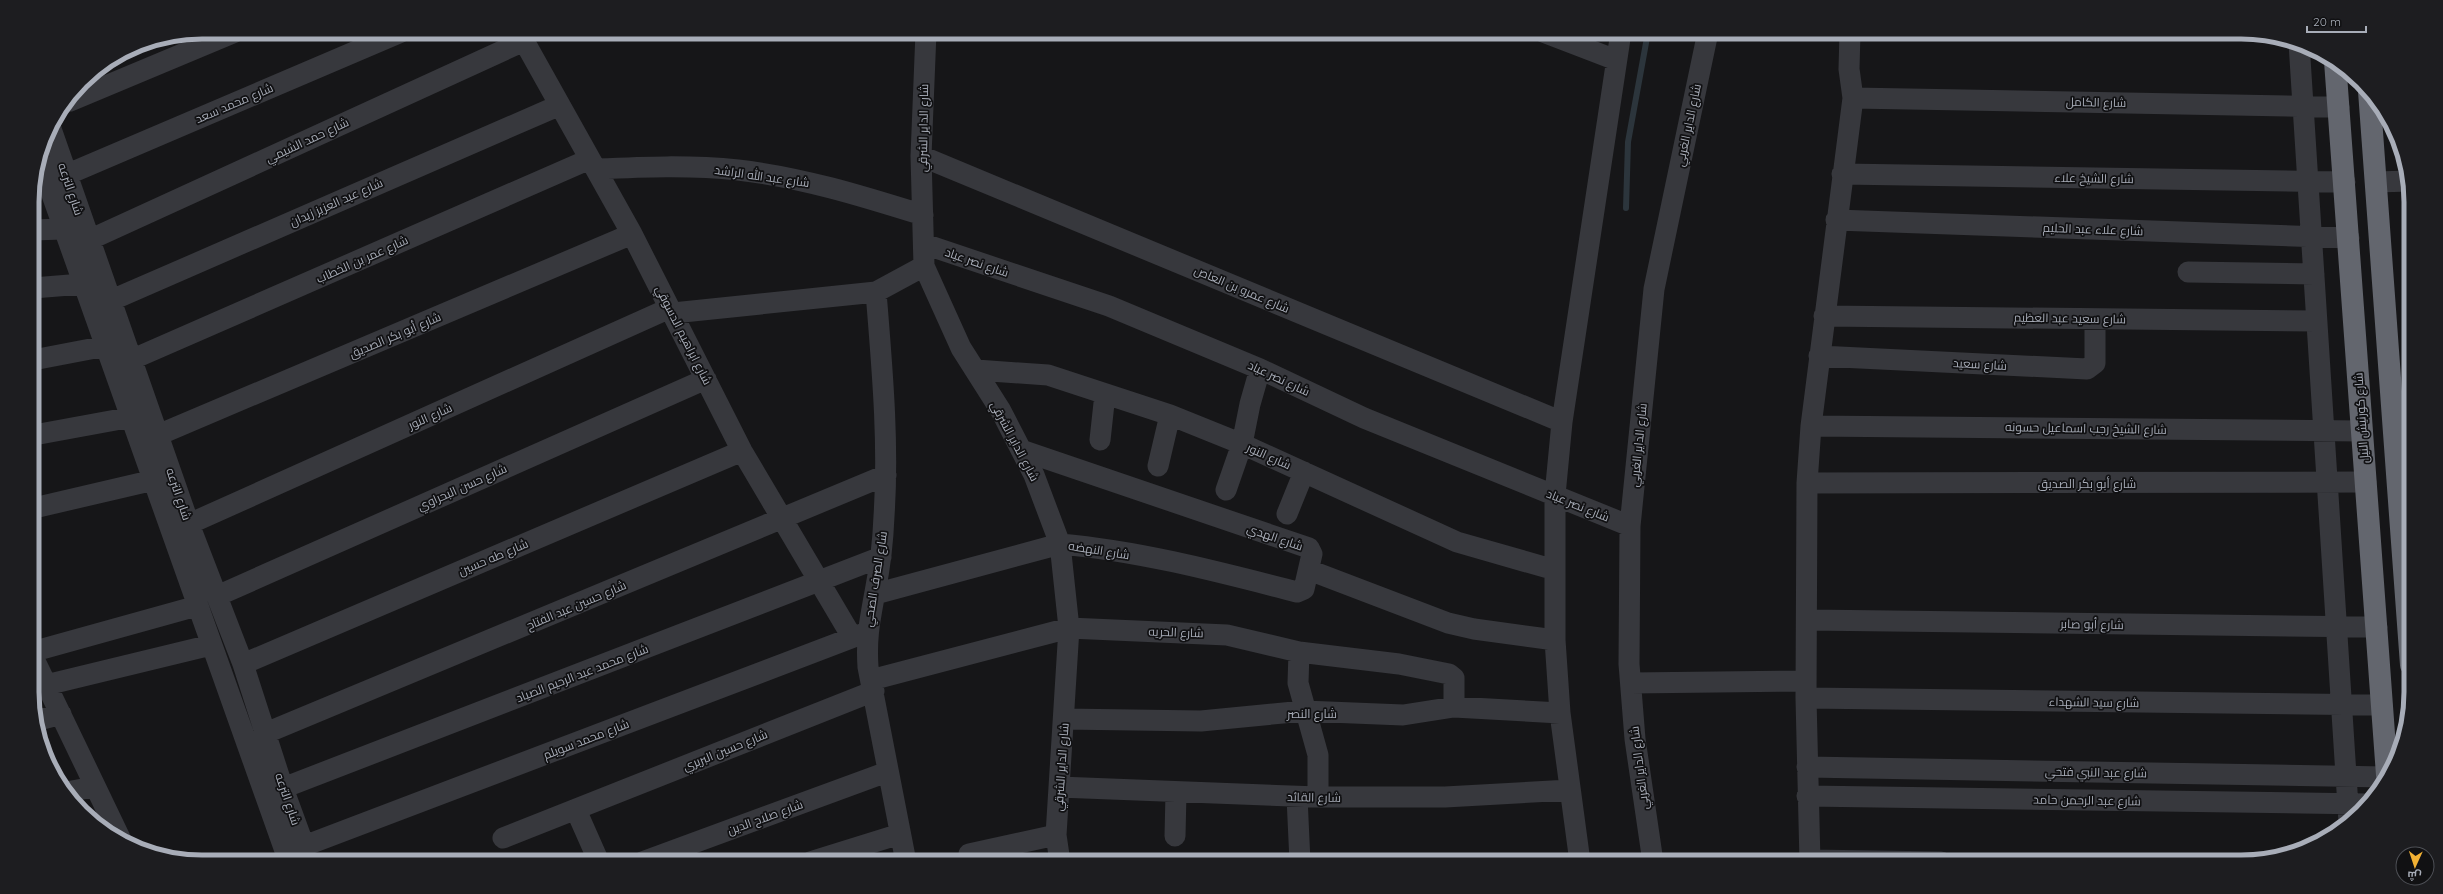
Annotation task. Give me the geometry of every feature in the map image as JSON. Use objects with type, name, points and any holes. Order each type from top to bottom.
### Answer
[{"type":"highway","name":"شارع كورنيش النيل","points":[[2336,70],[2349,238],[2385,767]]},
{"type":"highway","points":[[2370,103],[2404,568]]},
{"type":"street","points":[[77,98],[218,39]]},
{"type":"street","name":"شارع محمد سعد","points":[[66,175],[385,39]]},
{"type":"street","name":"شارع حمد الشيمي","points":[[89,240],[515,39]]},
{"type":"street","name":"شارع ابراهيم الدسوقي","points":[[523,39],[632,234],[742,451],[819,582],[859,635]]},
{"type":"street","name":"شارع الداير الشرقي","points":[[926,39],[921,156],[924,266],[961,348],[976,370],[1021,450],[1042,492],[1060,544],[1069,628],[1056,835],[1059,855]]},
{"type":"street","points":[[1562,39],[1616,60]]},
{"type":"street","points":[[1574,855],[1570,790],[1560,712],[1555,640],[1555,495],[1562,422],[1620,39]]},
{"type":"street","name":"شارع الداير الغربي","points":[[1652,855],[1636,747],[1631,683],[1628,589],[1630,526],[1654,289],[1707,39]]},
{"type":"street","points":[[1810,855],[1807,796],[1806,689],[1810,426],[1853,98],[1849,69],[1850,39]]},
{"type":"street","points":[[2299,50],[2346,776],[2355,808]]},
{"type":"street","name":"شارع الكامل","points":[[1853,98],[2339,107]]},
{"type":"street","name":"شارع عبد العزيز زيدان","points":[[112,300],[560,105]]},
{"type":"street","name":"شارع الترعه","points":[[53,136],[89,240],[133,360],[189,524],[243,664],[283,788],[307,854]]},
{"type":"street","name":"شارع عمرو بن العاص","points":[[921,156],[1562,422]]},
{"type":"street","name":"شارع عبد الله الراشد","points":[[593,164],[738,170],[808,182],[923,215]]},
{"type":"street","name":"شارع عمر بن الخطاب","points":[[133,360],[593,164]]},
{"type":"street","name":"شارع الترعه","points":[[41,173],[132,417],[286,855]]},
{"type":"street","name":"شارع الشيخ علاء","points":[[1842,174],[2345,182]]},
{"type":"street","points":[[2376,182],[2403,181]]},
{"type":"street","name":"شارع علاء عبد الحليم","points":[[1836,220],[2349,238]]},
{"type":"street","points":[[39,230],[63,229]]},
{"type":"street","name":"شارع أبو بكر الصديق","points":[[158,435],[632,234]]},
{"type":"street","name":"شارع نصر عياد","points":[[924,244],[1109,306],[1260,369],[1364,418],[1630,526]]},
{"type":"street","points":[[876,292],[924,266]]},
{"type":"street","points":[[2188,272],[2314,274]]},
{"type":"street","points":[[39,288],[82,284]]},
{"type":"street","name":"شارع النور","points":[[189,524],[671,310],[876,292]]},
{"type":"street","name":"شارع الصرف الصحي","points":[[876,292],[884,384],[886,475],[881,557],[875,594],[859,635],[867,661],[872,685],[887,772],[904,855]]},
{"type":"street","name":"شارع سعيد عبد العظيم","points":[[1824,316],[2316,321]]},
{"type":"street","name":"شارع سعيد","points":[[1819,356],[2087,369],[2095,363],[2095,319]]},
{"type":"street","points":[[39,359],[106,346]]},
{"type":"street","points":[[1226,490],[1242,444],[1250,404],[1260,369]]},
{"type":"street","name":"شارع النور","points":[[976,370],[1048,375],[1170,415],[1242,444],[1457,542],[1555,570]]},
{"type":"street","name":"شارع حسن البحراوي","points":[[217,596],[706,379]]},
{"type":"street","points":[[1100,440],[1106,394]]},
{"type":"street","points":[[1158,466],[1170,415]]},
{"type":"street","points":[[39,434],[132,417]]},
{"type":"street","name":"شارع الشيخ رجب اسماعيل حسونه","points":[[1810,426],[2362,431]]},
{"type":"street","name":"شارع الهدي","points":[[1021,450],[1309,548],[1312,554],[1309,570]]},
{"type":"street","name":"شارع طه حسين","points":[[243,664],[742,451]]},
{"type":"street","points":[[1287,514],[1304,472]]},
{"type":"street","name":"شارع حسين عبد الفتاح","points":[[266,733],[782,520],[886,475]]},
{"type":"street","points":[[39,507],[154,480]]},
{"type":"street","name":"شارع أبو بكر الصديق","points":[[1808,483],[2366,482]]},
{"type":"street","name":"شارع النهضه","points":[[875,594],[1060,544],[1091,547],[1221,572],[1297,592],[1304,589],[1309,570]]},
{"type":"street","name":"شارع محمد عبد الرحيم الصياد","points":[[283,788],[881,557]]},
{"type":"street","points":[[1309,570],[1448,623],[1474,629],[1555,640]]},
{"type":"street","points":[[39,650],[197,606]]},
{"type":"street","name":"شارع أبو صابر","points":[[1808,620],[2376,627]]},
{"type":"street","name":"شارع الحريه","points":[[872,685],[1069,628],[1227,635],[1299,652],[1399,664],[1449,674],[1454,678],[1454,707]]},
{"type":"street","name":"شارع محمد سويلم","points":[[307,854],[859,635]]},
{"type":"street","points":[[46,684],[211,645]]},
{"type":"street","points":[[1299,652],[1297,674],[1304,711],[1318,755],[1318,797]]},
{"type":"street","points":[[39,669],[116,829]]},
{"type":"street","name":"شارع سيد الشهداء","points":[[1631,683],[2341,705],[2382,705]]},
{"type":"street","name":"شارع حسين البربري","points":[[502,838],[576,810],[872,685]]},
{"type":"street","name":"شارع النصر","points":[[1064,719],[1201,721],[1304,711],[1403,715],[1454,707],[1560,712]]},
{"type":"street","points":[[41,719],[61,714]]},
{"type":"street","name":"شارع عبد النبي فتحي","points":[[1807,767],[2380,776]]},
{"type":"street","name":"شارع صلاح الدين","points":[[661,855],[887,772]]},
{"type":"street","points":[[73,791],[94,787]]},
{"type":"street","name":"شارع القائد","points":[[1059,787],[1297,797],[1445,797],[1570,790]]},
{"type":"street","points":[[1175,836],[1176,792]]},
{"type":"street","name":"شارع عبد الرحمن حامد","points":[[1807,796],[2353,810]]},
{"type":"street","points":[[1297,797],[1300,855]]},
{"type":"street","points":[[576,810],[597,855]]},
{"type":"street","points":[[832,855],[900,834]]},
{"type":"street","points":[[969,854],[1056,835]]},
{"type":"waterway","points":[[1626,208],[1628,142],[1647,39]]}]
